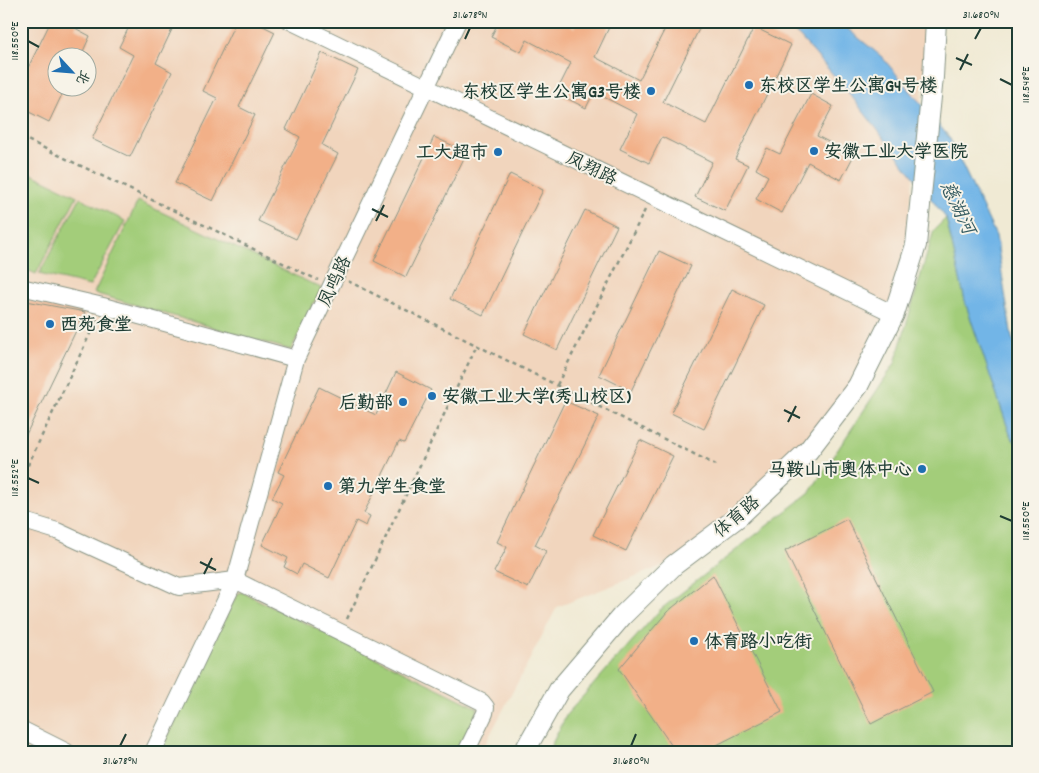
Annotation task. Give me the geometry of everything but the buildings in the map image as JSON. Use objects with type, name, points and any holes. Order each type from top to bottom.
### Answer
[{"type":"street","name":"凤翔路","points":[[290,21],[894,314]]},
{"type":"street","name":"凤鸣路","points":[[153,752],[235,580],[296,359],[458,21]]},
{"type":"street","name":"体育路","points":[[524,752],[559,690],[622,616],[674,566],[738,517],[808,451],[858,386],[894,314],[916,245],[933,77],[936,21]]},
{"type":"street","points":[[21,287],[103,306],[296,359]]},
{"type":"street","points":[[21,520],[57,531],[179,587],[235,580],[482,702],[486,707],[485,713],[466,752]]},
{"type":"street","points":[[21,729],[67,752]]},
{"type":"path","points":[[21,137],[477,345],[718,466]]},
{"type":"path","points":[[558,385],[651,197]]},
{"type":"path","points":[[21,480],[103,306]]},
{"type":"path","points":[[341,632],[477,345]]},
{"type":"shaded area","name":"安徽工业大学(秀山校区)","points":[[21,21],[930,21],[904,263],[876,342],[808,451],[685,557],[557,607],[481,752],[21,752]]},
{"type":"green space","points":[[21,169],[77,196],[36,274],[21,267]]},
{"type":"green space","points":[[80,198],[125,221],[90,286],[39,274]]},
{"type":"green space","points":[[138,201],[321,288],[291,350],[94,293]]},
{"type":"green space","name":"马鞍山市奥体中心","points":[[946,218],[966,305],[1011,437],[1018,445],[1018,752],[548,752],[567,714],[661,609],[810,492],[895,363],[934,230]]},
{"type":"green space","points":[[242,592],[478,708],[461,752],[160,752],[237,594]]},
{"type":"water","name":"慈湖河","points":[[782,21],[838,21],[882,57],[949,137],[996,236],[1012,338],[1018,351],[1018,445],[1011,437],[966,305],[946,218],[845,88],[800,37]]},
{"type":"place","name":"东校区学生公寓G4号楼","points":[[749,85]]},
{"type":"place","name":"东校区学生公寓G3号楼","points":[[651,91]]},
{"type":"place","name":"安徽工业大学医院","points":[[814,151]]},
{"type":"place","name":"工大超市","points":[[498,152]]},
{"type":"place","name":"西苑食堂","points":[[50,324]]},
{"type":"place","name":"安徽工业大学(秀山校区)","points":[[432,396]]},
{"type":"place","name":"后勤部","points":[[403,402]]},
{"type":"place","name":"马鞍山市奥体中心","points":[[922,469]]},
{"type":"place","name":"第九学生食堂","points":[[328,486]]},
{"type":"place","name":"体育路小吃街","points":[[694,641]]}]
